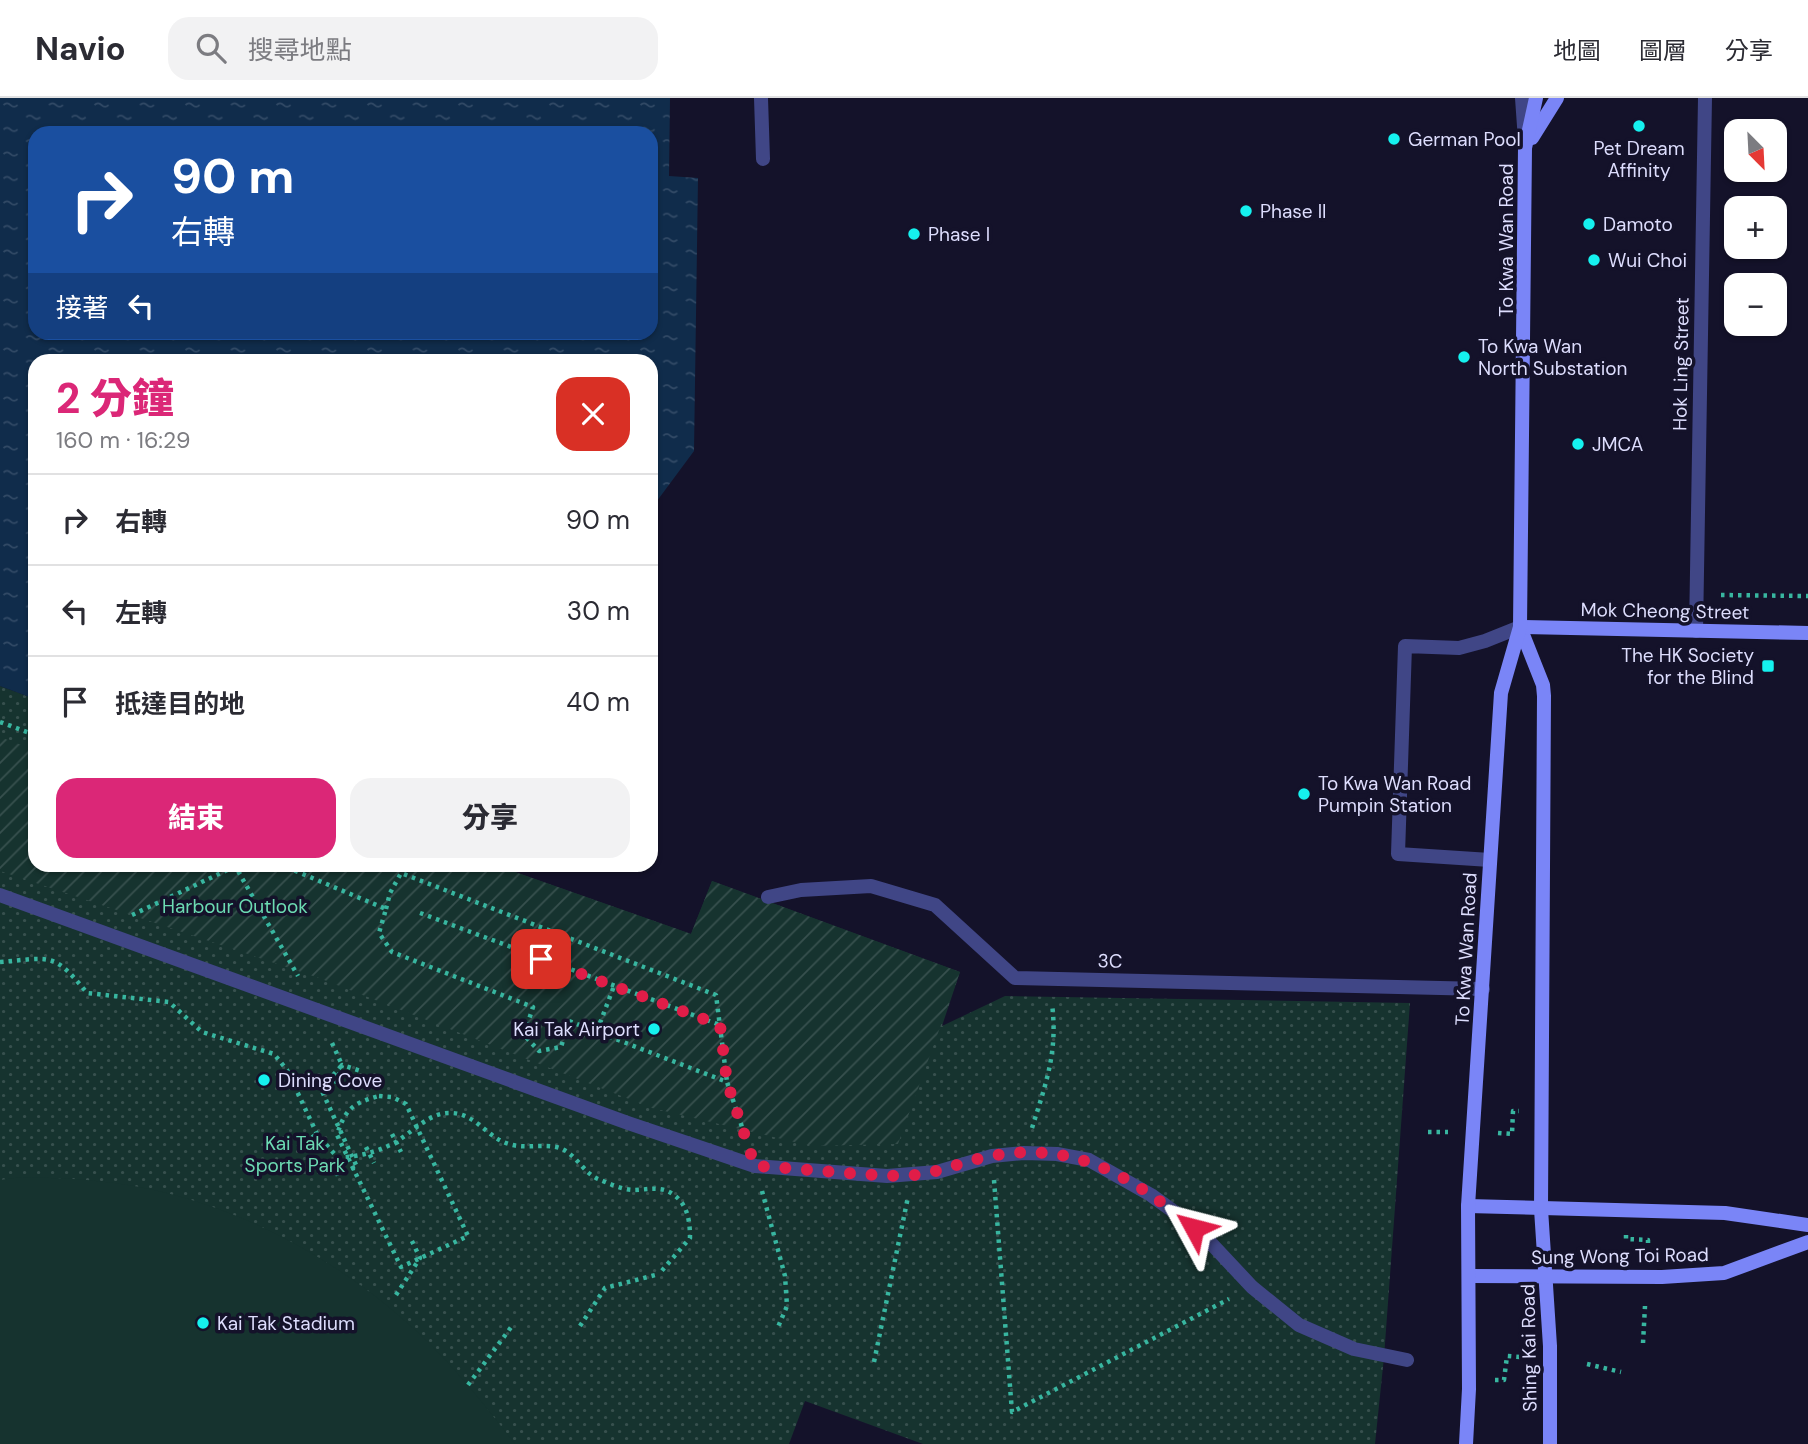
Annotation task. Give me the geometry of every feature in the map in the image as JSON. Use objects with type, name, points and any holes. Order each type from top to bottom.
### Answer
[{"type":"main road","name":"To Kwa Wan Road","points":[[1469,1276],[1468,1206],[1501,693],[1520,627],[1525,148],[1536,98]]},
{"type":"main road","name":"To Kwa Wan Road","points":[[1525,148],[1557,98]]},
{"type":"main road","name":"To Kwa Wan Road","points":[[1520,627],[1544,685],[1541,1209]]},
{"type":"main road","name":"Mok Cheong Street","points":[[1520,627],[1808,633]]},
{"type":"main road","points":[[1468,1206],[1725,1213],[1808,1225]]},
{"type":"main road","name":"Shing Kai Road","points":[[1541,1209],[1546,1277],[1550,1444]]},
{"type":"main road","name":"Sung Wong Toi Road","points":[[1469,1276],[1662,1277],[1724,1273],[1808,1242]]},
{"type":"main road","points":[[1466,1444],[1469,1276]]},
{"type":"street","points":[[761,98],[763,159]]},
{"type":"street","points":[[1522,98],[1525,148]]},
{"type":"street","name":"Hok Ling Street","points":[[1696,631],[1705,98]]},
{"type":"street","points":[[1490,860],[1398,854],[1405,646],[1459,648],[1520,627]]},
{"type":"street","name":"3C","points":[[768,897],[801,890],[871,886],[935,905],[1015,978],[1483,989]]},
{"type":"street","points":[[0,895],[628,1123],[755,1166],[887,1176],[937,1172],[992,1156],[1024,1153],[1057,1154],[1089,1160],[1152,1195],[1207,1239],[1252,1287],[1299,1325],[1354,1349],[1407,1360]]},
{"type":"path","points":[[1696,595],[1808,596]]},
{"type":"path","points":[[0,722],[28,732]]},
{"type":"path","points":[[99,930],[221,872]]},
{"type":"path","points":[[240,872],[316,1008],[342,1065],[336,1084]]},
{"type":"path","points":[[298,872],[386,909]]},
{"type":"path","points":[[727,1082],[569,1021],[561,1047],[539,1051],[524,1035],[533,1007],[391,952],[379,933],[390,893],[401,873],[716,995],[727,1082],[755,1166],[785,1276],[787,1306],[778,1327]]},
{"type":"path","points":[[420,913],[720,1025]]},
{"type":"path","points":[[0,961],[47,959],[60,962],[87,993],[169,1003],[202,1032],[274,1054],[287,1070],[317,1134],[338,1158]]},
{"type":"path","points":[[597,1031],[614,986]]},
{"type":"path","points":[[1024,1153],[1053,1053],[1051,997]]},
{"type":"path","points":[[342,1065],[361,1071]]},
{"type":"path","points":[[338,1158],[333,1175],[357,1167],[321,1088],[342,1065]]},
{"type":"path","points":[[396,1294],[420,1258],[468,1236],[406,1104],[392,1097],[379,1096],[362,1100],[351,1108],[342,1120],[337,1135],[401,1267],[420,1258]]},
{"type":"path","points":[[1498,1133],[1512,1133],[1513,1111],[1520,1111]]},
{"type":"path","points":[[338,1158],[370,1154],[396,1142],[433,1116],[460,1114],[473,1119],[496,1140],[512,1146],[558,1147],[568,1152],[594,1177],[632,1190],[662,1188],[676,1195],[690,1220],[690,1238],[659,1274],[605,1287],[580,1326]]},
{"type":"path","points":[[1428,1132],[1451,1132]]},
{"type":"path","points":[[298,1147],[317,1134]]},
{"type":"path","points":[[392,1134],[401,1152]]},
{"type":"path","points":[[366,1147],[374,1163]]},
{"type":"path","points":[[992,1156],[1012,1412],[1252,1287]]},
{"type":"path","points":[[874,1362],[912,1175]]},
{"type":"path","points":[[1626,1231],[1626,1239],[1648,1240],[1648,1248]]},
{"type":"path","points":[[411,1238],[420,1258]]},
{"type":"path","points":[[1643,1343],[1645,1306]]},
{"type":"path","points":[[468,1385],[512,1326]]},
{"type":"path","points":[[1495,1380],[1504,1380],[1507,1356],[1520,1357]]},
{"type":"path","points":[[1587,1364],[1621,1372]]},
{"type":"green space","name":"Kai Tak Sports Park","points":[[0,686],[28,696],[28,872],[515,872],[691,934],[712,881],[960,972],[942,1026],[1005,996],[1410,1003],[1375,1444],[923,1444],[805,1401],[789,1444],[0,1444]]},
{"type":"green space","name":"Harbour Outlook","points":[[0,737],[28,747],[28,872],[515,872],[691,934],[712,881],[960,972],[898,1144],[811,1146],[652,1108],[319,978],[0,871]]},
{"type":"green space","name":"Kai Tak Stadium","points":[[22,1177],[87,1180],[142,1188],[233,1214],[276,1234],[318,1257],[395,1312],[452,1367],[515,1444],[0,1444],[0,1180]]},
{"type":"water","points":[[0,98],[670,98],[669,176],[698,178],[694,451],[658,500],[658,354],[28,354],[28,696],[0,686]]},
{"type":"place","name":"Pet Dream Affinity","points":[[1639,126]]},
{"type":"place","name":"German Pool","points":[[1394,139]]},
{"type":"place","name":"Phase II","points":[[1246,211]]},
{"type":"place","name":"Damoto","points":[[1589,224]]},
{"type":"place","name":"Phase I","points":[[914,234]]},
{"type":"place","name":"Wui Choi","points":[[1594,260]]},
{"type":"place","name":"To Kwa Wan North Substation","points":[[1464,357]]},
{"type":"place","name":"JMCA","points":[[1578,444]]},
{"type":"place","name":"The HK Society for the Blind","points":[[1768,666]]},
{"type":"place","name":"To Kwa Wan Road Pumpin Station","points":[[1304,794]]},
{"type":"place","name":"Kai Tak Airport","points":[[654,1029]]},
{"type":"place","name":"Dining Cove","points":[[264,1080]]},
{"type":"place","name":"Kai Tak Stadium","points":[[203,1323]]},
{"type":"route","points":[[541,959],[720,1025],[727,1082],[755,1166],[887,1176],[937,1172],[992,1156],[1057,1154],[1089,1160],[1121,1176],[1152,1195],[1194,1228]]}]
